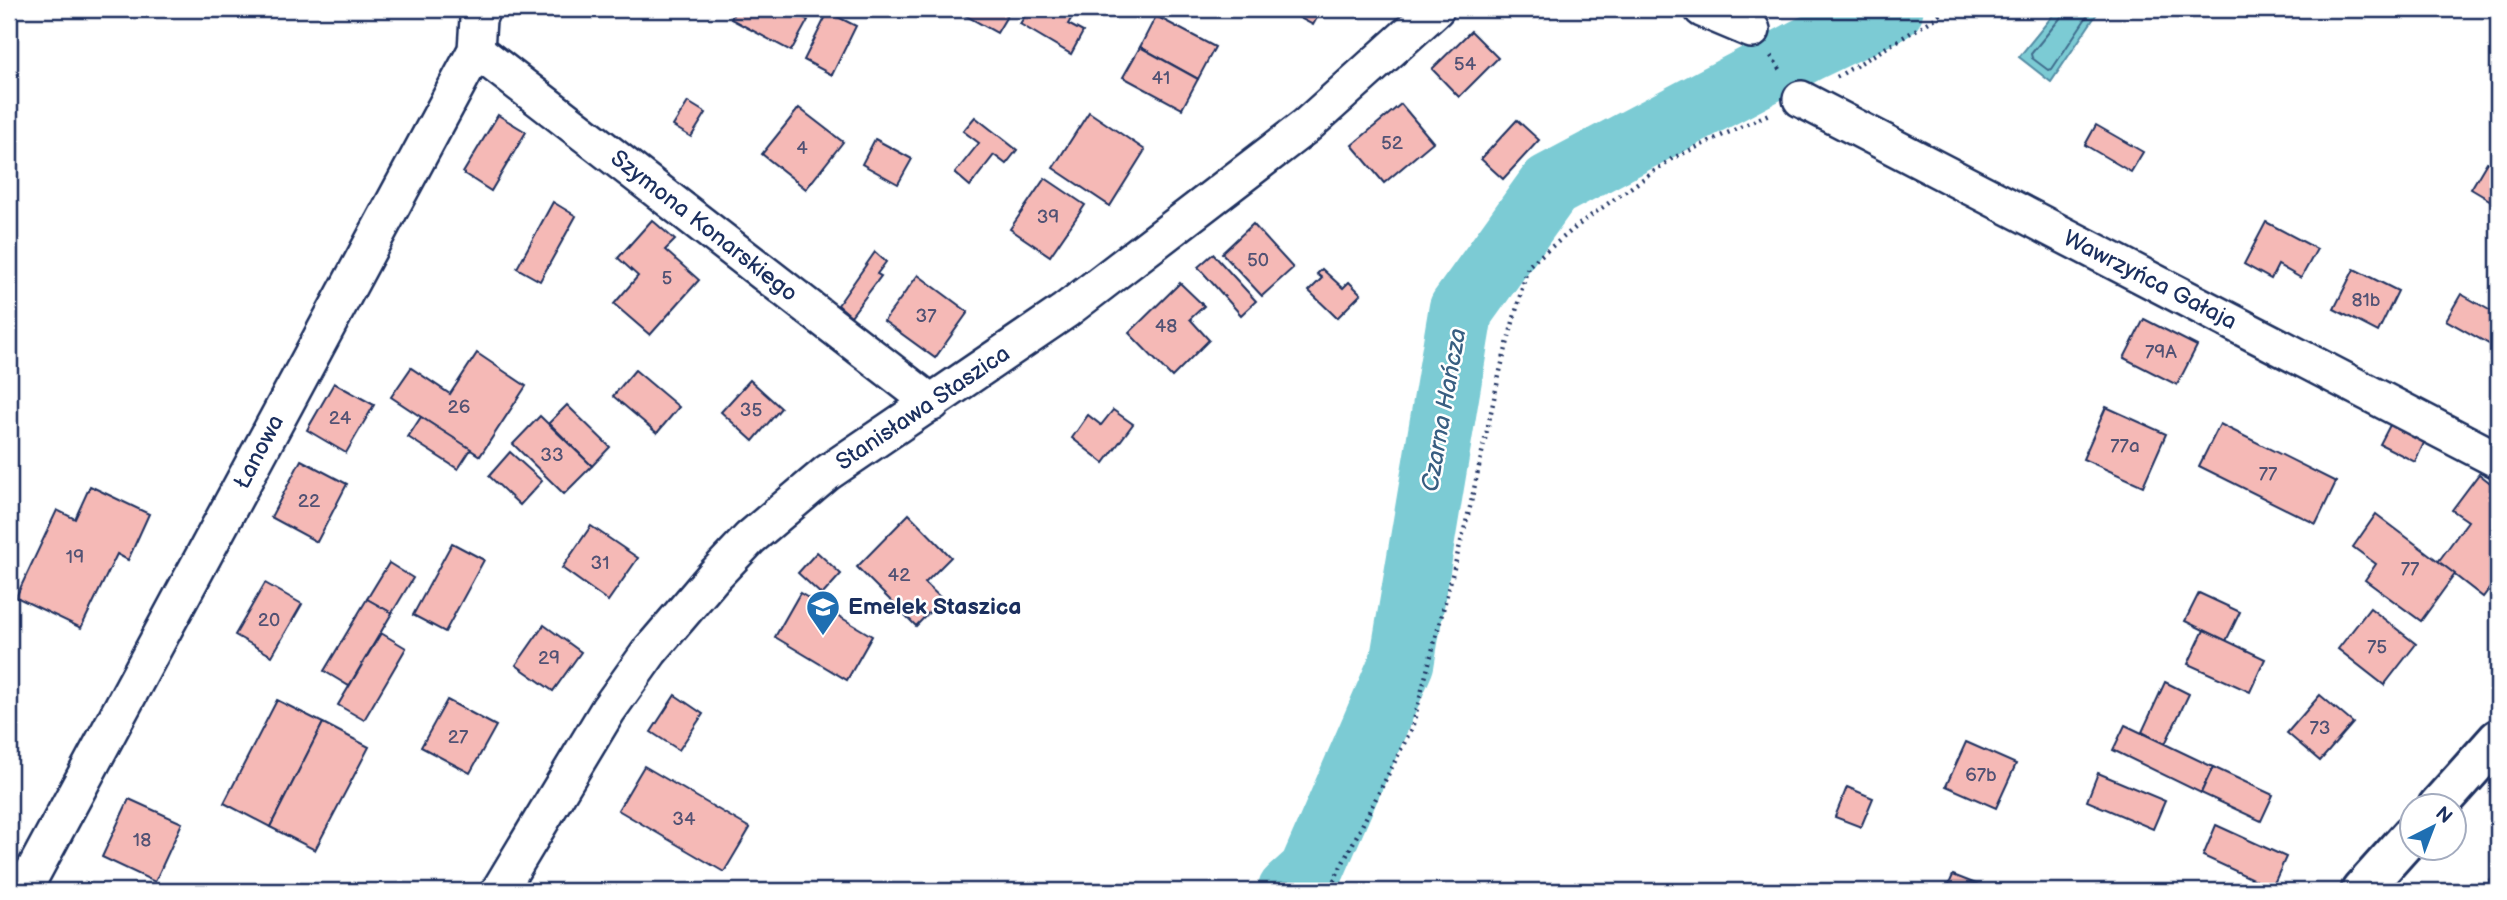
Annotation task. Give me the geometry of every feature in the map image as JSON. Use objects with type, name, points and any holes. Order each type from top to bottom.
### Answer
[{"type":"street","name":"Łanowa","points":[[23,891],[476,50],[478,19],[482,9]]},
{"type":"street","name":"Stanisława Staszica","points":[[499,891],[608,710],[650,651],[750,538],[827,473],[1065,311],[1306,126],[1436,9]]},
{"type":"street","points":[[1702,9],[1752,30]]},
{"type":"street","name":"Szymona Konarskiego","points":[[476,50],[932,402]]},
{"type":"street","name":"Wawrzyńca Gałaja","points":[[1801,99],[2498,460]]},
{"type":"street","points":[[2451,792],[2498,739]]},
{"type":"street","points":[[2361,891],[2398,850]]},
{"type":"path","points":[[1324,891],[1334,880],[1412,728],[1470,507],[1501,367],[1528,267],[1586,219],[1673,158],[1801,99],[1934,19],[1945,9]]},
{"type":"path","points":[[1752,30],[1801,99]]},
{"type":"water","points":[[2058,9],[2100,9],[2051,82],[2019,57]]},
{"type":"building","points":[[736,9],[787,9],[808,20],[791,51],[731,19]]},
{"type":"building","points":[[961,9],[995,9],[1007,16],[997,33],[959,12]]},
{"type":"building","points":[[1029,9],[1071,9],[1075,12],[1068,24],[1083,32],[1071,54],[1020,24]]},
{"type":"building","points":[[1283,9],[1322,9],[1313,25]]},
{"type":"building","points":[[828,12],[856,26],[832,75],[804,60]]},
{"type":"building","points":[[1156,16],[1215,47],[1198,79],[1140,47]]},
{"type":"building","points":[[1471,31],[1498,58],[1459,97],[1432,69]]},
{"type":"building","points":[[1140,47],[1198,79],[1182,109],[1123,77]]},
{"type":"building","points":[[688,102],[706,113],[691,137],[673,126]]},
{"type":"building","points":[[1401,104],[1433,142],[1384,183],[1352,145]]},
{"type":"building","points":[[799,108],[843,142],[806,189],[762,154]]},
{"type":"building","points":[[1089,112],[1145,150],[1110,206],[1053,168]]},
{"type":"building","points":[[498,115],[526,132],[491,191],[463,173]]},
{"type":"building","points":[[975,117],[1017,150],[1006,164],[994,155],[970,186],[955,173],[979,143],[963,131]]},
{"type":"building","points":[[1517,120],[1539,140],[1503,179],[1481,159]]},
{"type":"building","points":[[2096,125],[2143,152],[2131,172],[2085,145]]},
{"type":"building","points":[[875,139],[912,159],[898,184],[862,164]]},
{"type":"building","points":[[2487,162],[2498,168],[2498,205],[2471,189]]},
{"type":"building","points":[[1045,178],[1085,205],[1050,256],[1010,229]]},
{"type":"building","points":[[553,202],[576,216],[540,281],[517,268]]},
{"type":"building","points":[[652,220],[675,240],[665,250],[699,280],[650,335],[614,304],[638,276],[618,258]]},
{"type":"building","points":[[2266,222],[2317,249],[2301,278],[2278,265],[2271,279],[2244,264]]},
{"type":"building","points":[[1253,224],[1293,268],[1262,296],[1222,253]]},
{"type":"building","points":[[875,252],[886,262],[877,274],[881,276],[851,316],[838,305]]},
{"type":"building","points":[[1213,254],[1256,301],[1241,315],[1198,267]]},
{"type":"building","points":[[1322,269],[1343,288],[1349,282],[1361,294],[1337,318],[1309,291],[1322,278],[1317,274]]},
{"type":"building","points":[[2354,269],[2398,291],[2378,332],[2334,309]]},
{"type":"building","points":[[918,275],[968,312],[935,358],[884,321]]},
{"type":"building","points":[[1180,283],[1204,306],[1190,319],[1209,340],[1172,377],[1129,333]]},
{"type":"building","points":[[2461,294],[2498,315],[2498,349],[2446,320]]},
{"type":"building","points":[[2144,319],[2197,346],[2177,385],[2124,358]]},
{"type":"building","points":[[477,353],[526,386],[480,456],[391,397],[411,368],[450,394]]},
{"type":"building","points":[[635,370],[679,407],[657,433],[613,396]]},
{"type":"building","points":[[750,380],[781,408],[753,441],[721,412]]},
{"type":"building","points":[[334,383],[374,405],[346,453],[307,430]]},
{"type":"building","points":[[567,405],[610,447],[592,466],[549,423]]},
{"type":"building","points":[[2106,407],[2166,434],[2143,486],[2083,459]]},
{"type":"building","points":[[1113,410],[1133,424],[1104,463],[1072,438],[1088,415],[1101,425]]},
{"type":"building","points":[[540,416],[592,466],[564,494],[513,444]]},
{"type":"building","points":[[421,417],[471,449],[458,469],[408,437]]},
{"type":"building","points":[[2391,423],[2425,441],[2415,462],[2380,444]]},
{"type":"building","points":[[2220,424],[2336,482],[2316,524],[2199,466]]},
{"type":"building","points":[[510,452],[542,481],[520,505],[489,476]]},
{"type":"building","points":[[301,460],[347,484],[317,542],[271,517]]},
{"type":"building","points":[[2479,474],[2498,489],[2498,577],[2483,597],[2438,562],[2468,521],[2452,510]]},
{"type":"building","points":[[90,486],[149,514],[128,560],[117,554],[81,628],[16,597],[57,510],[75,519]]},
{"type":"building","points":[[909,514],[951,557],[925,583],[942,599],[916,626],[857,567]]},
{"type":"building","points":[[2376,514],[2455,574],[2421,621],[2365,580],[2376,564],[2353,547]]},
{"type":"building","points":[[591,526],[638,558],[608,601],[562,568]]},
{"type":"building","points":[[452,543],[484,560],[445,632],[413,615]]},
{"type":"building","points":[[817,552],[841,574],[822,595],[798,573]]},
{"type":"building","points":[[389,563],[413,578],[392,613],[367,599]]},
{"type":"building","points":[[265,583],[302,604],[272,656],[235,635]]},
{"type":"building","points":[[800,593],[872,636],[847,680],[775,637]]},
{"type":"building","points":[[2199,593],[2240,612],[2226,641],[2185,621]]},
{"type":"building","points":[[367,599],[392,613],[349,686],[324,671]]},
{"type":"building","points":[[2370,608],[2416,644],[2384,685],[2338,649]]},
{"type":"building","points":[[544,625],[581,652],[553,691],[516,665]]},
{"type":"building","points":[[2204,630],[2265,659],[2250,692],[2188,664]]},
{"type":"building","points":[[381,633],[406,648],[364,720],[338,705]]},
{"type":"building","points":[[2165,682],[2189,694],[2165,744],[2142,732]]},
{"type":"building","points":[[675,695],[703,714],[679,750],[651,732]]},
{"type":"building","points":[[2320,695],[2353,723],[2320,761],[2287,733]]},
{"type":"building","points":[[277,700],[323,723],[270,827],[224,803]]},
{"type":"building","points":[[447,700],[496,726],[470,773],[421,747]]},
{"type":"building","points":[[323,723],[369,747],[315,850],[270,827]]},
{"type":"building","points":[[2125,725],[2213,767],[2201,793],[2113,750]]},
{"type":"building","points":[[1966,742],[2016,764],[1996,808],[1946,786]]},
{"type":"building","points":[[644,766],[750,828],[724,872],[618,810]]},
{"type":"building","points":[[2213,767],[2273,795],[2261,821],[2201,793]]},
{"type":"building","points":[[2098,773],[2165,801],[2153,829],[2087,801]]},
{"type":"building","points":[[1847,787],[1873,798],[1861,827],[1835,817]]},
{"type":"building","points":[[129,799],[182,823],[155,882],[102,857]]},
{"type":"building","points":[[2216,825],[2286,857],[2272,888],[2203,856]]},
{"type":"building","points":[[2498,871],[2498,891],[2482,891]]},
{"type":"building","points":[[1953,875],[1994,891],[1946,891]]},
{"type":"waterway","name":"Czarna Hańcza","points":[[1290,891],[1311,872],[1402,662],[1461,310],[1550,186],[1806,50],[1891,9]]},
{"type":"place","name":"Emelek Staszica","points":[[823,637]]}]
